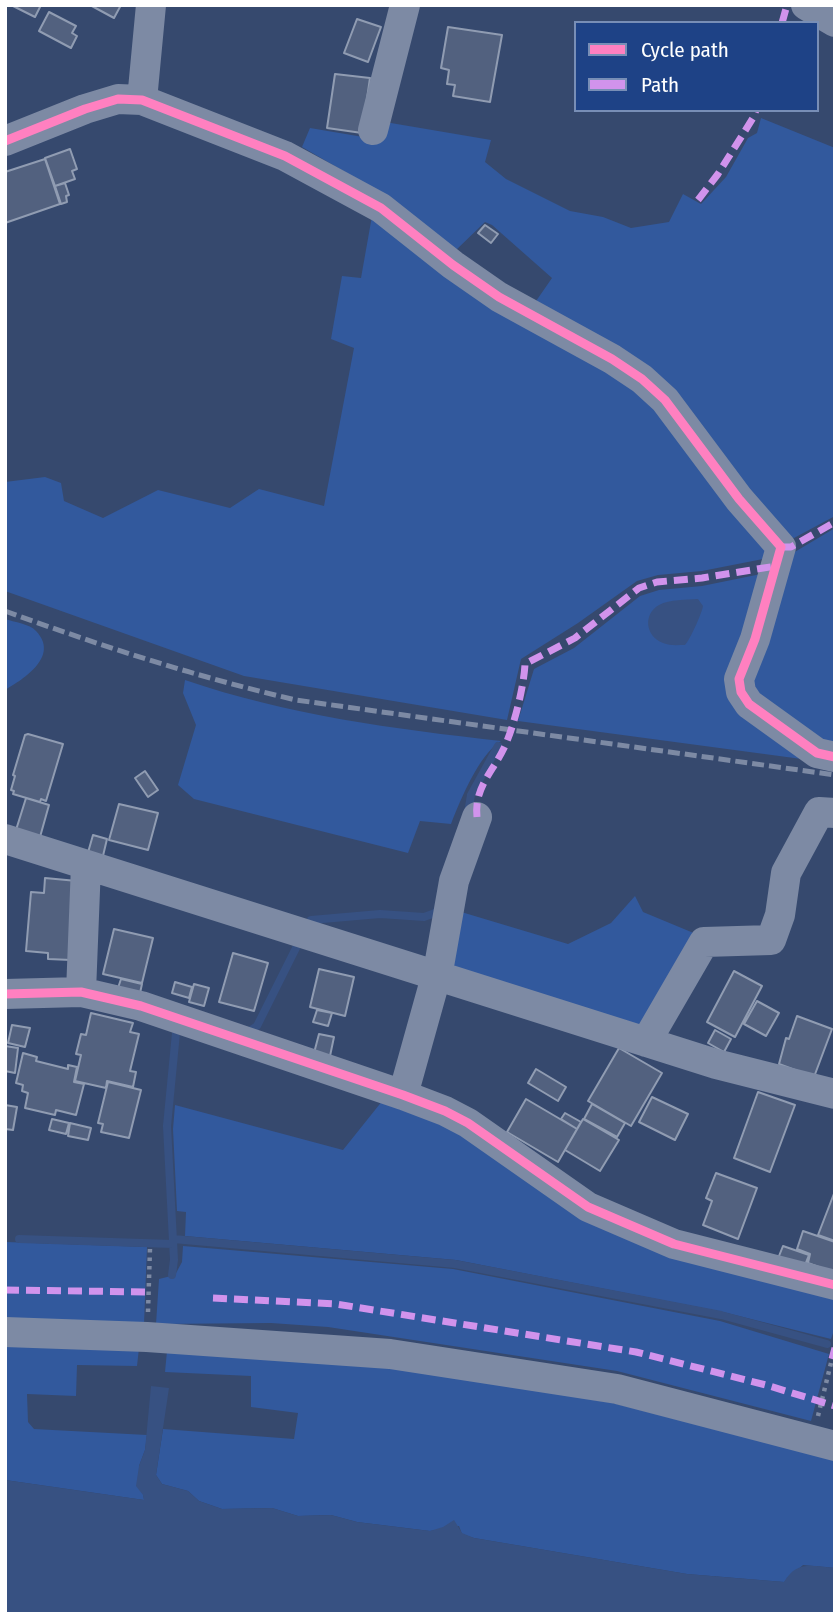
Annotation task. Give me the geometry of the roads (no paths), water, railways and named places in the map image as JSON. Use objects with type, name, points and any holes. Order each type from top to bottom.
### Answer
[{"type":"street","points":[[142,100],[151,5]]},
{"type":"street","points":[[373,130],[405,5]]},
{"type":"street","points":[[806,5],[835,22]]},
{"type":"street","points":[[5,141],[85,108],[118,99],[142,100],[285,156],[381,208],[453,265],[499,297],[612,359],[642,379],[665,400],[739,499],[781,547],[755,639],[739,679],[741,692],[750,704],[817,753],[835,757]]},
{"type":"street","points":[[646,1042],[704,942],[771,940],[780,915],[786,873],[820,812],[835,813]]},
{"type":"street","points":[[403,1095],[436,975],[454,881],[477,817]]},
{"type":"street","points":[[5,839],[716,1064],[835,1094]]},
{"type":"street","points":[[80,992],[86,864]]},
{"type":"street","points":[[5,994],[80,992],[141,1006],[403,1095],[468,1123],[588,1207],[674,1244],[835,1285]]},
{"type":"street","points":[[5,1332],[147,1337],[390,1354],[617,1388],[823,1442]]},
{"type":"waterway","points":[[468,813],[471,795],[498,746]]},
{"type":"waterway","points":[[311,920],[380,914],[424,917],[439,909]]},
{"type":"waterway","points":[[245,1034],[257,1026],[296,948]]},
{"type":"waterway","points":[[172,1275],[174,1260],[167,1126],[176,1033]]},
{"type":"waterway","points":[[19,1239],[173,1244]]},
{"type":"waterway","points":[[173,1239],[455,1264],[721,1315],[827,1344]]},
{"type":"railway","points":[[5,611],[149,660],[296,700],[835,775]]}]
